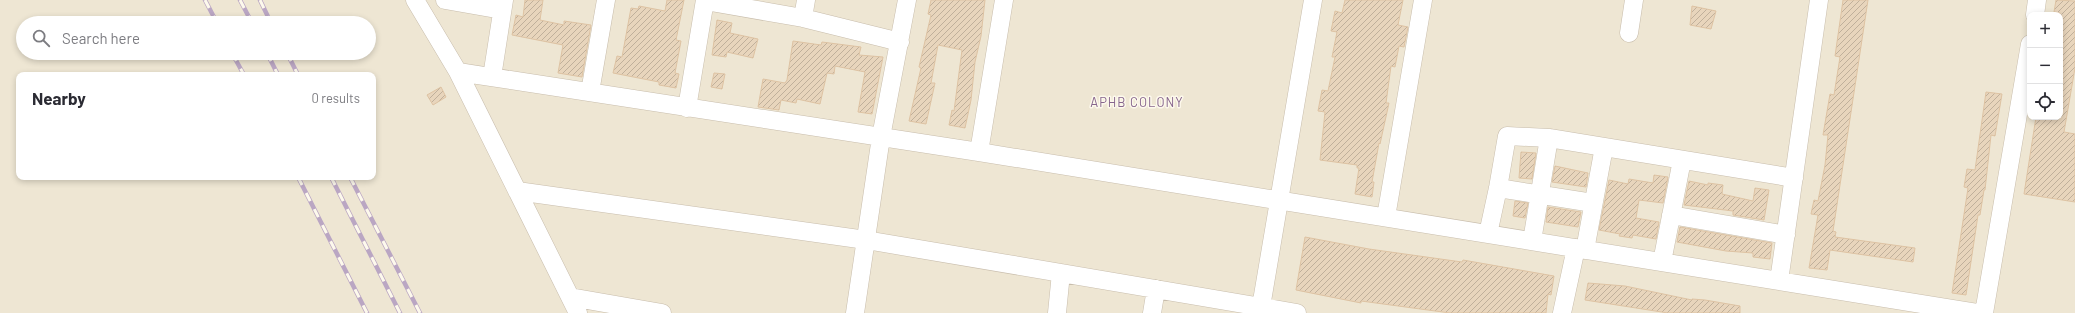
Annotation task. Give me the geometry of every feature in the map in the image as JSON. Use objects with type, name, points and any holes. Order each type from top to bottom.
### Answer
[{"type":"street","points":[[415,0],[458,72],[578,313]]},
{"type":"street","points":[[445,0],[503,5],[492,77]]},
{"type":"street","points":[[590,92],[606,0]]},
{"type":"street","points":[[803,18],[806,0]]},
{"type":"street","points":[[855,313],[881,137],[907,0]]},
{"type":"street","points":[[979,152],[1004,0]]},
{"type":"street","points":[[1260,310],[1313,0]]},
{"type":"street","points":[[1386,217],[1423,0]]},
{"type":"street","points":[[1629,33],[1634,0]]},
{"type":"street","points":[[1780,281],[1819,0]]},
{"type":"street","points":[[2036,12],[2038,0]]},
{"type":"street","points":[[687,108],[705,1],[803,18],[900,42]]},
{"type":"street","points":[[1984,313],[2029,48]]},
{"type":"street","points":[[458,72],[979,152],[1977,313]]},
{"type":"street","points":[[1488,234],[1507,136],[1549,138],[1794,178]]},
{"type":"street","points":[[1532,241],[1549,138]]},
{"type":"street","points":[[1562,313],[1593,203],[1604,147]]},
{"type":"street","points":[[1662,262],[1682,160]]},
{"type":"street","points":[[1498,188],[1593,203]]},
{"type":"street","points":[[517,191],[866,240],[1156,289],[1260,310],[1297,313]]},
{"type":"street","points":[[1671,215],[1786,235]]},
{"type":"street","points":[[1057,313],[1061,273]]},
{"type":"street","points":[[1152,313],[1156,289]]},
{"type":"street","points":[[570,297],[662,313]]},
{"type":"shaded area","points":[[0,0],[2075,0],[2075,313],[0,313]]},
{"type":"building","points":[[525,0],[543,0],[540,20],[564,25],[564,21],[591,25],[582,77],[558,73],[563,45],[512,35],[516,15],[523,17]]},
{"type":"building","points":[[667,0],[684,0],[676,40],[681,41],[675,73],[679,74],[676,88],[659,85],[659,82],[613,73],[617,56],[622,57],[631,8],[638,9],[639,6],[665,11]]},
{"type":"building","points":[[931,0],[985,0],[981,36],[975,62],[971,100],[965,128],[949,125],[952,110],[954,111],[962,50],[938,45],[931,83],[935,83],[926,124],[909,121],[931,15],[928,14]]},
{"type":"building","points":[[1345,0],[1403,0],[1398,25],[1408,27],[1404,47],[1399,46],[1395,67],[1391,66],[1386,103],[1389,103],[1380,144],[1379,143],[1372,182],[1374,182],[1372,197],[1355,194],[1359,168],[1357,168],[1357,165],[1320,160],[1325,112],[1318,111],[1322,90],[1328,91],[1335,57],[1332,57],[1337,32],[1331,31],[1335,11],[1342,13]]},
{"type":"building","points":[[1843,0],[1868,0],[1833,231],[1836,232],[1835,237],[1915,248],[1913,262],[1830,250],[1827,270],[1809,268],[1818,215],[1811,214],[1814,200],[1818,201],[1825,165],[1828,135],[1823,135],[1830,94],[1834,95],[1840,57],[1835,56]]},
{"type":"building","points":[[2056,0],[2075,1],[2075,68],[2064,132],[2075,134],[2075,202],[2024,194],[2036,120],[2063,120],[2063,12],[2054,12]]},
{"type":"building","points":[[1692,6],[1716,11],[1711,29],[1690,25]]},
{"type":"building","points":[[717,20],[732,23],[730,33],[758,39],[753,58],[727,52],[726,57],[712,55]]},
{"type":"building","points":[[793,41],[821,45],[822,42],[861,47],[859,55],[883,57],[872,114],[858,112],[865,72],[835,66],[834,74],[827,73],[820,104],[797,99],[796,103],[781,100],[779,110],[758,107],[763,79],[785,83],[787,80]]},
{"type":"building","points":[[714,73],[725,74],[722,89],[711,87]]},
{"type":"building","points":[[441,87],[446,97],[433,105],[427,95]]},
{"type":"building","points":[[1986,92],[2002,94],[1995,136],[1991,135],[1985,190],[1980,215],[1978,215],[1966,295],[1952,293],[1968,188],[1964,187],[1967,169],[1975,170]]},
{"type":"building","points":[[1521,152],[1536,153],[1532,179],[1519,178]]},
{"type":"building","points":[[1555,166],[1588,173],[1586,187],[1552,182]]},
{"type":"building","points":[[1654,175],[1668,177],[1663,203],[1639,200],[1636,218],[1659,222],[1656,239],[1633,235],[1632,238],[1619,236],[1620,234],[1599,230],[1609,180],[1628,184],[1629,179],[1653,183]]},
{"type":"building","points":[[1689,181],[1708,185],[1708,183],[1723,185],[1722,194],[1753,201],[1755,188],[1769,190],[1764,220],[1733,215],[1733,211],[1684,205]]},
{"type":"building","points":[[1515,201],[1528,203],[1525,218],[1513,216]]},
{"type":"building","points":[[1548,207],[1581,212],[1578,227],[1546,222]]},
{"type":"building","points":[[1680,227],[1772,243],[1770,259],[1753,257],[1753,253],[1726,251],[1677,242]]},
{"type":"building","points":[[1305,237],[1369,249],[1462,262],[1463,260],[1554,276],[1551,295],[1548,294],[1546,313],[1450,313],[1361,301],[1361,303],[1296,290]]},
{"type":"building","points":[[1588,283],[1625,286],[1692,300],[1705,300],[1740,306],[1740,313],[1668,313],[1585,300]]},
{"type":"railway","points":[[205,0],[213,16]]},
{"type":"railway","points":[[240,0],[248,16]]},
{"type":"railway","points":[[260,0],[268,16]]},
{"type":"railway","points":[[236,60],[242,72]]},
{"type":"railway","points":[[270,60],[276,72]]},
{"type":"railway","points":[[290,60],[296,72]]},
{"type":"railway","points":[[300,180],[367,313]]},
{"type":"railway","points":[[333,180],[400,313]]},
{"type":"railway","points":[[352,180],[420,313]]},
{"type":"district","name":"APHB COLONY","points":[[1137,102]]}]
